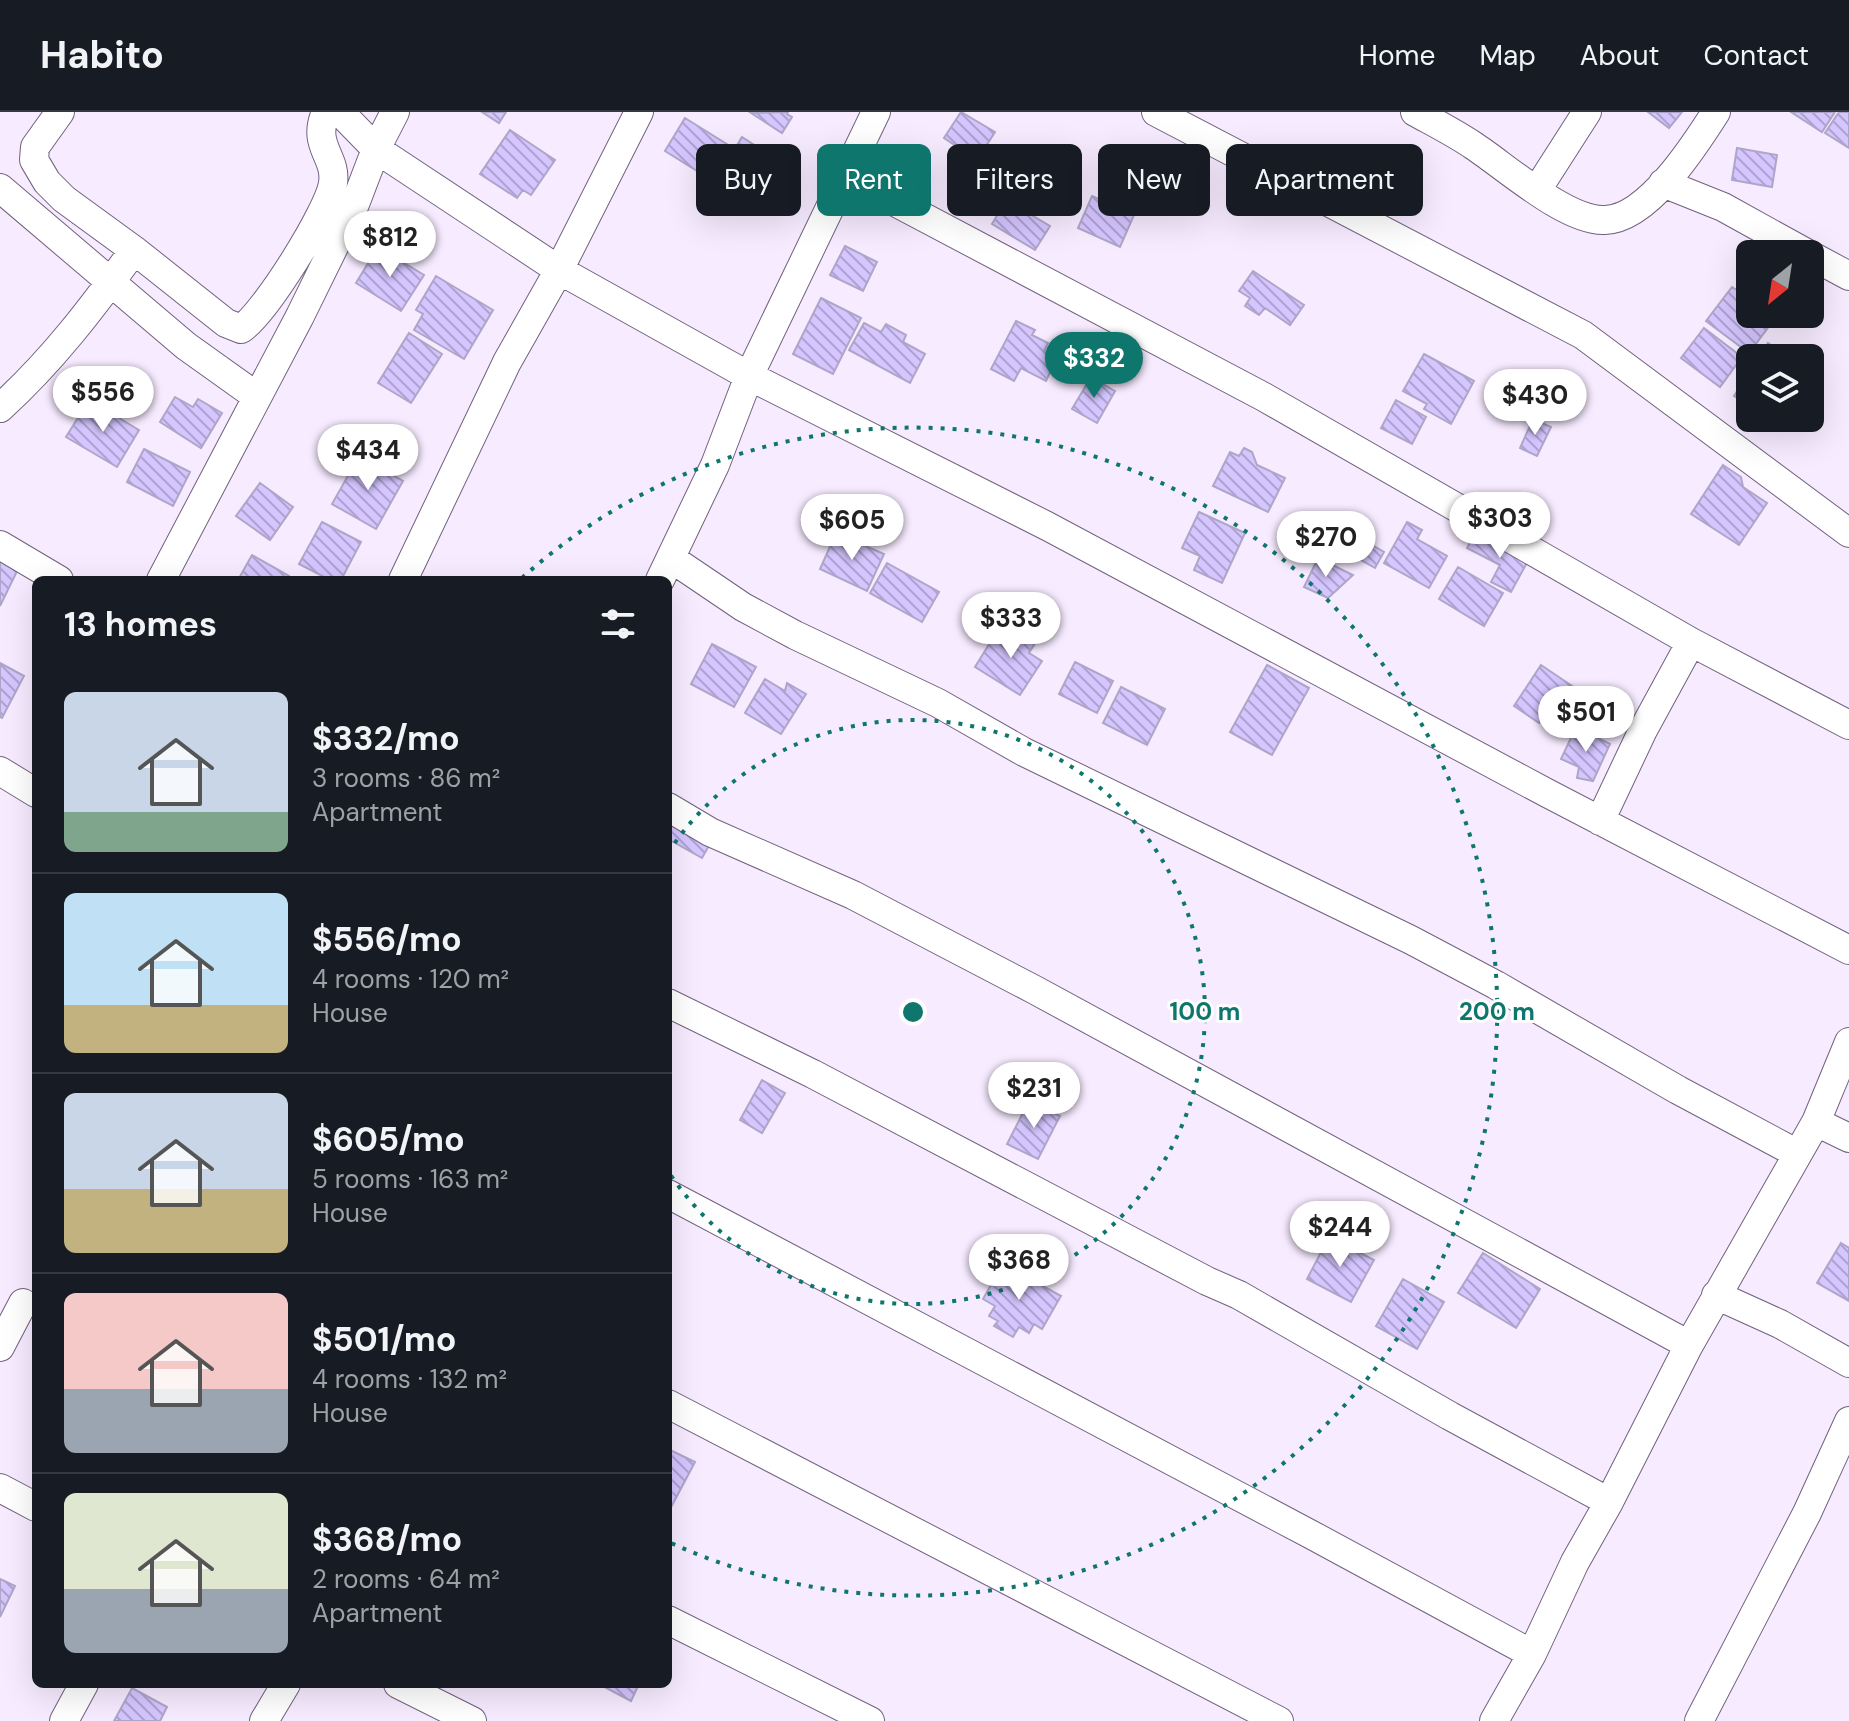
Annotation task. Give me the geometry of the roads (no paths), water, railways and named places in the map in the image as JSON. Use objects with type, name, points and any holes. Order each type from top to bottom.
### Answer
[{"type":"street","points":[[60,112],[35,147],[34,160],[38,169],[64,199],[226,323],[241,329],[252,321],[268,300],[322,211],[333,183],[320,138],[326,112]]},
{"type":"street","points":[[340,112],[376,149],[559,270],[749,376],[1061,533],[1600,821],[1849,950]]},
{"type":"street","points":[[163,576],[300,316],[355,204],[376,149],[395,112]]},
{"type":"street","points":[[405,576],[507,362],[559,270],[639,112]]},
{"type":"street","points":[[860,144],[876,112]]},
{"type":"street","points":[[1156,112],[1583,335],[1849,533]]},
{"type":"street","points":[[1415,112],[1471,144],[1578,217],[1607,221],[1636,210],[1663,183],[1716,112]]},
{"type":"street","points":[[1537,190],[1587,112]]},
{"type":"street","points":[[1663,183],[1723,207],[1783,240]]},
{"type":"street","points":[[0,188],[186,346],[256,396]]},
{"type":"street","points":[[825,216],[749,376],[715,465],[666,570],[938,703],[1024,752],[1411,940],[1796,1153]]},
{"type":"street","points":[[922,216],[1264,397],[1691,642],[1849,725]]},
{"type":"street","points":[[0,408],[29,382],[66,341],[134,250]]},
{"type":"street","points":[[1824,262],[1849,276]]},
{"type":"street","points":[[0,545],[52,576]]},
{"type":"street","points":[[1600,821],[1643,730],[1691,642]]},
{"type":"street","points":[[0,771],[32,791]]},
{"type":"street","points":[[672,809],[710,832],[853,895],[1021,982],[1689,1345]]},
{"type":"street","points":[[672,1005],[826,1080],[1239,1295],[1450,1416],[1609,1502]]},
{"type":"street","points":[[1494,1721],[1532,1654],[1575,1562],[1689,1345],[1816,1122],[1849,1042]]},
{"type":"street","points":[[1816,1122],[1849,1138]]},
{"type":"street","points":[[672,1196],[1532,1654]]},
{"type":"street","points":[[1716,1295],[1780,1324],[1849,1363]]},
{"type":"street","points":[[0,1347],[20,1303]]},
{"type":"street","points":[[672,1406],[1279,1721]]},
{"type":"street","points":[[1699,1721],[1807,1513],[1849,1421]]},
{"type":"street","points":[[0,1488],[32,1505]]},
{"type":"street","points":[[672,1622],[870,1721]]},
{"type":"street","points":[[64,1721],[82,1688]]},
{"type":"street","points":[[264,1721],[284,1688]]},
{"type":"street","points":[[406,1688],[472,1721]]}]
